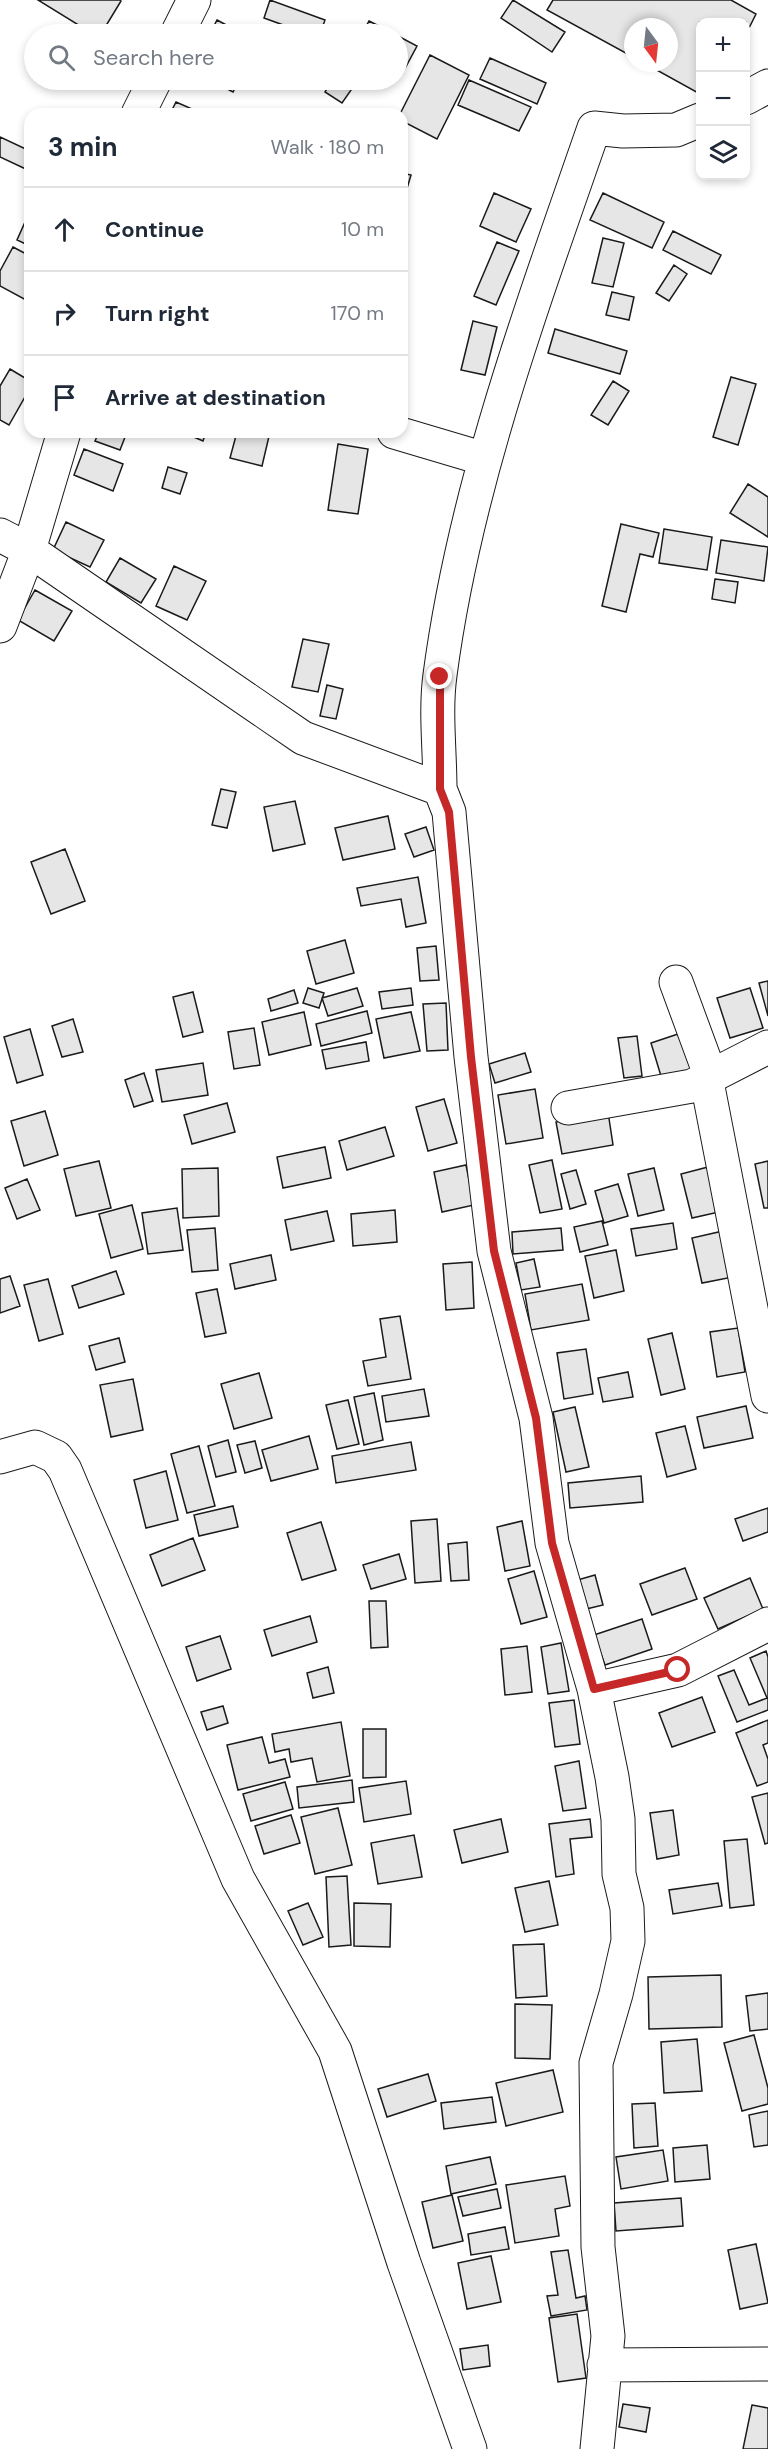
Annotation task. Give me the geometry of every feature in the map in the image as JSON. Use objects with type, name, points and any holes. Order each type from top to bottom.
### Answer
[{"type":"street","points":[[182,24],[194,0]]},
{"type":"street","points":[[750,96],[768,86]]},
{"type":"street","points":[[141,108],[150,90]]},
{"type":"street","points":[[597,2449],[608,2336],[598,2247],[596,2063],[616,1994],[628,1941],[627,1908],[619,1874],[618,1819],[594,1689],[552,1543],[536,1418],[494,1251],[471,1057],[449,812],[440,789],[440,677],[460,556],[485,459],[514,359],[594,128],[623,131],[675,130],[696,122]]},
{"type":"street","points":[[408,436],[485,459]]},
{"type":"street","points":[[0,626],[29,550],[62,438]]},
{"type":"street","points":[[0,535],[29,550],[303,738],[440,789]]},
{"type":"street","points":[[676,982],[711,1077],[708,1087],[768,1396]]},
{"type":"street","points":[[568,1108],[692,1086],[768,1047]]},
{"type":"street","points":[[0,1457],[35,1447],[56,1456],[65,1470],[237,1879],[335,2051],[404,2263],[470,2449]]},
{"type":"street","points":[[594,1689],[678,1670],[768,1624]]},
{"type":"street","points":[[604,2365],[768,2364]]},
{"type":"building","points":[[38,0],[121,1],[107,24],[77,24]]},
{"type":"building","points":[[270,0],[325,20],[324,24],[280,24],[264,18]]},
{"type":"building","points":[[513,0],[565,32],[552,52],[501,18]]},
{"type":"building","points":[[553,0],[731,0],[756,14],[750,26],[750,18],[696,18],[696,92],[660,72],[678,72],[678,18],[624,18],[624,52],[547,10]]},
{"type":"building","points":[[408,41],[417,46],[408,63]]},
{"type":"building","points":[[430,55],[469,75],[437,139],[408,124],[408,108],[403,108]]},
{"type":"building","points":[[490,58],[546,83],[537,104],[480,79]]},
{"type":"building","points":[[469,80],[531,107],[519,131],[458,105]]},
{"type":"building","points":[[326,90],[351,90],[342,103],[325,92]]},
{"type":"building","points":[[176,102],[190,108],[173,108]]},
{"type":"building","points":[[0,137],[24,148],[24,168],[0,157]]},
{"type":"building","points":[[494,193],[531,209],[516,242],[480,226]]},
{"type":"building","points":[[603,193],[664,222],[652,248],[590,220]]},
{"type":"building","points":[[24,224],[24,243],[17,240]]},
{"type":"building","points":[[673,231],[721,255],[711,274],[663,250]]},
{"type":"building","points":[[603,238],[624,243],[613,287],[592,283]]},
{"type":"building","points":[[497,242],[519,251],[496,305],[474,296]]},
{"type":"building","points":[[13,247],[24,253],[24,299],[0,286],[0,271]]},
{"type":"building","points":[[674,265],[687,274],[669,301],[656,293]]},
{"type":"building","points":[[612,292],[634,297],[629,320],[606,315]]},
{"type":"building","points":[[473,321],[497,327],[485,375],[461,370]]},
{"type":"building","points":[[555,329],[627,351],[620,374],[548,353]]},
{"type":"building","points":[[10,369],[24,377],[24,399],[9,425],[0,420],[0,386]]},
{"type":"building","points":[[731,377],[756,384],[738,445],[713,437]]},
{"type":"building","points":[[613,381],[629,391],[608,425],[591,415]]},
{"type":"building","points":[[96,438],[125,438],[120,450],[95,441]]},
{"type":"building","points":[[235,438],[269,438],[262,466],[230,458]]},
{"type":"building","points":[[338,444],[368,449],[358,514],[328,510]]},
{"type":"building","points":[[84,449],[123,464],[113,491],[74,475]]},
{"type":"building","points":[[168,467],[187,473],[180,494],[162,488]]},
{"type":"building","points":[[748,484],[768,497],[768,537],[730,513]]},
{"type":"building","points":[[66,522],[104,540],[90,567],[53,550]]},
{"type":"building","points":[[621,524],[659,533],[653,557],[640,554],[626,612],[602,606]]},
{"type":"building","points":[[664,529],[712,537],[707,570],[659,563]]},
{"type":"building","points":[[721,540],[768,547],[764,581],[716,573]]},
{"type":"building","points":[[120,558],[156,579],[141,603],[106,582]]},
{"type":"building","points":[[174,566],[206,581],[187,620],[156,606]]},
{"type":"building","points":[[715,579],[738,582],[735,603],[712,599]]},
{"type":"building","points":[[35,590],[72,611],[54,641],[18,620]]},
{"type":"building","points":[[303,639],[329,644],[318,692],[292,687]]},
{"type":"building","points":[[327,685],[343,689],[336,719],[320,716]]},
{"type":"building","points":[[221,789],[236,792],[227,828],[212,825]]},
{"type":"building","points":[[295,801],[305,844],[273,851],[264,807]]},
{"type":"building","points":[[388,816],[395,849],[343,860],[335,828]]},
{"type":"building","points":[[426,827],[434,850],[414,857],[405,834]]},
{"type":"building","points":[[65,849],[85,901],[51,914],[31,862]]},
{"type":"building","points":[[418,877],[426,923],[406,927],[401,899],[361,906],[357,888]]},
{"type":"building","points":[[345,940],[354,973],[316,984],[307,951]]},
{"type":"building","points":[[436,946],[439,980],[420,981],[417,948]]},
{"type":"building","points":[[768,981],[768,1016],[759,983]]},
{"type":"building","points":[[308,988],[324,993],[319,1008],[303,1003]]},
{"type":"building","points":[[357,988],[363,1006],[328,1016],[322,998]]},
{"type":"building","points":[[411,988],[413,1005],[382,1009],[379,992]]},
{"type":"building","points":[[750,988],[763,1028],[730,1038],[717,998]]},
{"type":"building","points":[[294,990],[298,1003],[271,1011],[268,999]]},
{"type":"building","points":[[193,992],[203,1032],[183,1037],[173,997]]},
{"type":"building","points":[[446,1003],[448,1050],[427,1051],[423,1004]]},
{"type":"building","points":[[367,1011],[372,1033],[321,1046],[316,1024]]},
{"type":"building","points":[[304,1012],[311,1045],[269,1055],[262,1022]]},
{"type":"building","points":[[411,1012],[420,1051],[384,1058],[376,1019]]},
{"type":"building","points":[[73,1019],[83,1052],[62,1057],[52,1026]]},
{"type":"building","points":[[254,1028],[260,1065],[234,1069],[228,1032]]},
{"type":"building","points":[[30,1029],[43,1075],[17,1083],[4,1037]]},
{"type":"building","points":[[681,1033],[694,1076],[664,1086],[651,1043]]},
{"type":"building","points":[[637,1036],[642,1076],[624,1078],[618,1038]]},
{"type":"building","points":[[366,1042],[369,1061],[326,1069],[322,1050]]},
{"type":"building","points":[[525,1053],[531,1072],[495,1083],[489,1064]]},
{"type":"building","points":[[203,1063],[208,1095],[162,1102],[156,1070]]},
{"type":"building","points":[[144,1073],[153,1101],[134,1107],[125,1080]]},
{"type":"building","points":[[535,1089],[543,1138],[506,1144],[498,1095]]},
{"type":"building","points":[[444,1099],[457,1143],[428,1151],[416,1107]]},
{"type":"building","points":[[227,1103],[235,1132],[192,1144],[184,1115]]},
{"type":"building","points":[[45,1111],[58,1155],[24,1166],[11,1121]]},
{"type":"building","points":[[608,1112],[613,1145],[562,1154],[556,1122]]},
{"type":"building","points":[[385,1127],[394,1156],[347,1170],[339,1141]]},
{"type":"building","points":[[325,1147],[331,1178],[283,1188],[277,1157]]},
{"type":"building","points":[[552,1160],[562,1209],[540,1213],[529,1165]]},
{"type":"building","points":[[99,1161],[111,1208],[76,1216],[64,1169]]},
{"type":"building","points":[[768,1161],[768,1208],[764,1208],[755,1164]]},
{"type":"building","points":[[466,1165],[474,1205],[442,1212],[434,1172]]},
{"type":"building","points":[[708,1167],[719,1212],[692,1218],[681,1174]]},
{"type":"building","points":[[218,1168],[219,1216],[183,1218],[182,1169]]},
{"type":"building","points":[[654,1168],[664,1210],[638,1216],[628,1174]]},
{"type":"building","points":[[576,1170],[586,1204],[570,1209],[561,1174]]},
{"type":"building","points":[[27,1179],[40,1210],[17,1219],[5,1188]]},
{"type":"building","points":[[618,1184],[628,1216],[604,1223],[595,1191]]},
{"type":"building","points":[[132,1205],[143,1249],[111,1258],[99,1214]]},
{"type":"building","points":[[177,1208],[183,1250],[148,1254],[142,1213]]},
{"type":"building","points":[[395,1210],[397,1242],[353,1246],[351,1214]]},
{"type":"building","points":[[327,1211],[334,1241],[291,1250],[285,1220]]},
{"type":"building","points":[[602,1221],[608,1245],[580,1252],[574,1227]]},
{"type":"building","points":[[673,1223],[677,1249],[636,1256],[631,1229]]},
{"type":"building","points":[[215,1228],[218,1270],[192,1272],[187,1230]]},
{"type":"building","points":[[561,1228],[563,1250],[513,1254],[512,1232]]},
{"type":"building","points":[[723,1231],[733,1277],[702,1283],[692,1238]]},
{"type":"building","points":[[616,1250],[624,1291],[594,1298],[585,1256]]},
{"type":"building","points":[[271,1255],[276,1280],[235,1289],[230,1264]]},
{"type":"building","points":[[534,1259],[540,1287],[521,1290],[516,1263]]},
{"type":"building","points":[[472,1262],[474,1308],[446,1310],[443,1264]]},
{"type":"building","points":[[116,1271],[124,1294],[79,1308],[72,1286]]},
{"type":"building","points":[[10,1276],[20,1306],[0,1313],[0,1279]]},
{"type":"building","points":[[48,1279],[63,1334],[39,1341],[24,1285]]},
{"type":"building","points":[[582,1284],[589,1320],[531,1330],[525,1294]]},
{"type":"building","points":[[217,1289],[226,1333],[205,1337],[196,1293]]},
{"type":"building","points":[[400,1316],[411,1379],[368,1386],[363,1361],[386,1357],[380,1319]]},
{"type":"building","points":[[738,1328],[745,1372],[717,1377],[710,1332]]},
{"type":"building","points":[[672,1333],[685,1389],[661,1395],[648,1339]]},
{"type":"building","points":[[119,1338],[125,1362],[96,1370],[89,1346]]},
{"type":"building","points":[[586,1349],[593,1394],[564,1399],[557,1353]]},
{"type":"building","points":[[628,1372],[633,1397],[603,1402],[598,1378]]},
{"type":"building","points":[[259,1373],[272,1418],[234,1429],[221,1384]]},
{"type":"building","points":[[133,1379],[143,1430],[111,1437],[100,1385]]},
{"type":"building","points":[[424,1389],[429,1416],[386,1422],[382,1396]]},
{"type":"building","points":[[374,1393],[383,1440],[364,1445],[354,1397]]},
{"type":"building","points":[[348,1400],[359,1444],[337,1449],[326,1405]]},
{"type":"building","points":[[746,1406],[753,1438],[704,1448],[697,1417]]},
{"type":"building","points":[[575,1407],[589,1467],[566,1472],[553,1412]]},
{"type":"building","points":[[685,1426],[696,1469],[667,1477],[656,1433]]},
{"type":"building","points":[[309,1436],[318,1469],[271,1481],[262,1450]]},
{"type":"building","points":[[228,1440],[236,1472],[216,1477],[208,1446]]},
{"type":"building","points":[[255,1441],[262,1468],[245,1473],[237,1445]]},
{"type":"building","points":[[411,1442],[416,1470],[336,1483],[332,1456]]},
{"type":"building","points":[[199,1446],[215,1506],[187,1513],[171,1454]]},
{"type":"building","points":[[166,1471],[178,1520],[146,1528],[134,1480]]},
{"type":"building","points":[[641,1476],[643,1502],[570,1508],[568,1483]]},
{"type":"building","points":[[233,1506],[238,1527],[199,1536],[194,1515]]},
{"type":"building","points":[[768,1508],[768,1532],[743,1541],[735,1519]]},
{"type":"building","points":[[437,1519],[441,1581],[415,1583],[411,1521]]},
{"type":"building","points":[[522,1521],[530,1566],[505,1571],[497,1527]]},
{"type":"building","points":[[321,1522],[336,1570],[302,1580],[287,1533]]},
{"type":"building","points":[[193,1538],[205,1570],[162,1586],[150,1555]]},
{"type":"building","points":[[467,1542],[469,1580],[451,1581],[448,1544]]},
{"type":"building","points":[[399,1554],[406,1579],[371,1589],[363,1565]]},
{"type":"building","points":[[685,1568],[697,1599],[652,1615],[640,1584]]},
{"type":"building","points":[[534,1571],[547,1617],[521,1624],[508,1579]]},
{"type":"building","points":[[595,1575],[603,1605],[582,1610],[574,1581]]},
{"type":"building","points":[[750,1578],[763,1609],[718,1629],[704,1598]]},
{"type":"building","points":[[369,1601],[386,1601],[388,1647],[371,1648]]},
{"type":"building","points":[[310,1616],[317,1642],[272,1656],[264,1630]]},
{"type":"building","points":[[642,1619],[652,1649],[605,1665],[594,1635]]},
{"type":"building","points":[[220,1636],[231,1669],[197,1681],[186,1647]]},
{"type":"building","points":[[561,1643],[569,1691],[548,1694],[541,1647]]},
{"type":"building","points":[[527,1646],[532,1692],[505,1695],[501,1649]]},
{"type":"building","points":[[766,1651],[768,1710],[737,1722],[718,1676],[734,1670],[749,1705],[767,1698],[750,1658]]},
{"type":"building","points":[[328,1667],[334,1693],[313,1698],[307,1673]]},
{"type":"building","points":[[702,1697],[715,1732],[672,1747],[659,1713]]},
{"type":"building","points":[[574,1700],[580,1744],[555,1747],[549,1703]]},
{"type":"building","points":[[223,1706],[228,1723],[207,1730],[201,1712]]},
{"type":"building","points":[[768,1720],[768,1743],[763,1745],[768,1759],[768,1782],[757,1786],[736,1733]]},
{"type":"building","points":[[341,1722],[350,1776],[317,1782],[312,1758],[291,1762],[289,1749],[275,1752],[272,1734]]},
{"type":"building","points":[[363,1729],[386,1729],[386,1777],[363,1778]]},
{"type":"building","points":[[262,1737],[269,1763],[285,1759],[290,1777],[238,1790],[227,1745]]},
{"type":"building","points":[[579,1761],[586,1808],[563,1811],[555,1766]]},
{"type":"building","points":[[352,1780],[354,1802],[299,1808],[297,1787]]},
{"type":"building","points":[[406,1781],[411,1814],[364,1822],[359,1788]]},
{"type":"building","points":[[285,1782],[293,1809],[251,1821],[243,1794]]},
{"type":"building","points":[[768,1793],[768,1843],[765,1844],[752,1797]]},
{"type":"building","points":[[338,1808],[352,1865],[315,1874],[301,1817]]},
{"type":"building","points":[[673,1810],[679,1855],[657,1859],[650,1813]]},
{"type":"building","points":[[291,1815],[300,1843],[264,1854],[255,1826]]},
{"type":"building","points":[[501,1819],[508,1852],[462,1863],[454,1830]]},
{"type":"building","points":[[590,1819],[592,1837],[570,1839],[574,1874],[556,1877],[549,1824]]},
{"type":"building","points":[[414,1835],[422,1877],[378,1884],[371,1843]]},
{"type":"building","points":[[747,1839],[754,1905],[730,1908],[724,1841]]},
{"type":"building","points":[[347,1876],[351,1945],[329,1947],[326,1877]]},
{"type":"building","points":[[549,1881],[558,1925],[525,1932],[515,1888]]},
{"type":"building","points":[[718,1883],[722,1906],[673,1914],[669,1890]]},
{"type":"building","points":[[308,1903],[323,1937],[303,1945],[288,1911]]},
{"type":"building","points":[[354,1903],[391,1904],[390,1947],[354,1946]]},
{"type":"building","points":[[544,1944],[547,1996],[516,1998],[513,1945]]},
{"type":"building","points":[[721,1975],[722,2027],[649,2029],[648,1977]]},
{"type":"building","points":[[768,1993],[768,2029],[750,2031],[746,1996]]},
{"type":"building","points":[[515,2004],[552,2005],[550,2059],[515,2058]]},
{"type":"building","points":[[754,2035],[768,2088],[768,2104],[742,2111],[724,2043]]},
{"type":"building","points":[[697,2039],[702,2091],[664,2093],[661,2042]]},
{"type":"building","points":[[553,2070],[563,2112],[506,2126],[496,2083]]},
{"type":"building","points":[[428,2074],[436,2101],[387,2117],[378,2089]]},
{"type":"building","points":[[492,2097],[496,2122],[444,2129],[441,2103]]},
{"type":"building","points":[[655,2103],[658,2146],[634,2148],[632,2104]]},
{"type":"building","points":[[768,2111],[768,2145],[754,2147],[749,2115]]},
{"type":"building","points":[[707,2145],[710,2179],[675,2182],[673,2148]]},
{"type":"building","points":[[663,2150],[668,2181],[621,2189],[616,2157]]},
{"type":"building","points":[[490,2157],[496,2184],[451,2194],[446,2166]]},
{"type":"building","points":[[565,2176],[570,2206],[555,2209],[559,2236],[515,2243],[506,2185]]},
{"type":"building","points":[[497,2189],[501,2208],[463,2216],[458,2197]]},
{"type":"building","points":[[452,2195],[463,2241],[433,2248],[422,2202]]},
{"type":"building","points":[[681,2198],[683,2226],[616,2231],[614,2203]]},
{"type":"building","points":[[505,2227],[509,2249],[471,2255],[468,2234]]},
{"type":"building","points":[[756,2244],[768,2303],[740,2309],[728,2250]]},
{"type":"building","points":[[568,2250],[576,2298],[585,2296],[587,2310],[551,2316],[547,2296],[558,2295],[551,2252]]},
{"type":"building","points":[[491,2256],[501,2302],[467,2309],[458,2263]]},
{"type":"building","points":[[577,2314],[586,2378],[558,2382],[549,2318]]},
{"type":"building","points":[[488,2345],[490,2366],[463,2370],[460,2349]]},
{"type":"building","points":[[623,2404],[650,2408],[646,2432],[619,2427]]},
{"type":"building","points":[[752,2405],[768,2408],[768,2449],[743,2449]]},
{"type":"route","points":[[440,677],[440,789],[449,812],[471,1057],[494,1251],[536,1418],[552,1543],[594,1689],[678,1670]]}]
